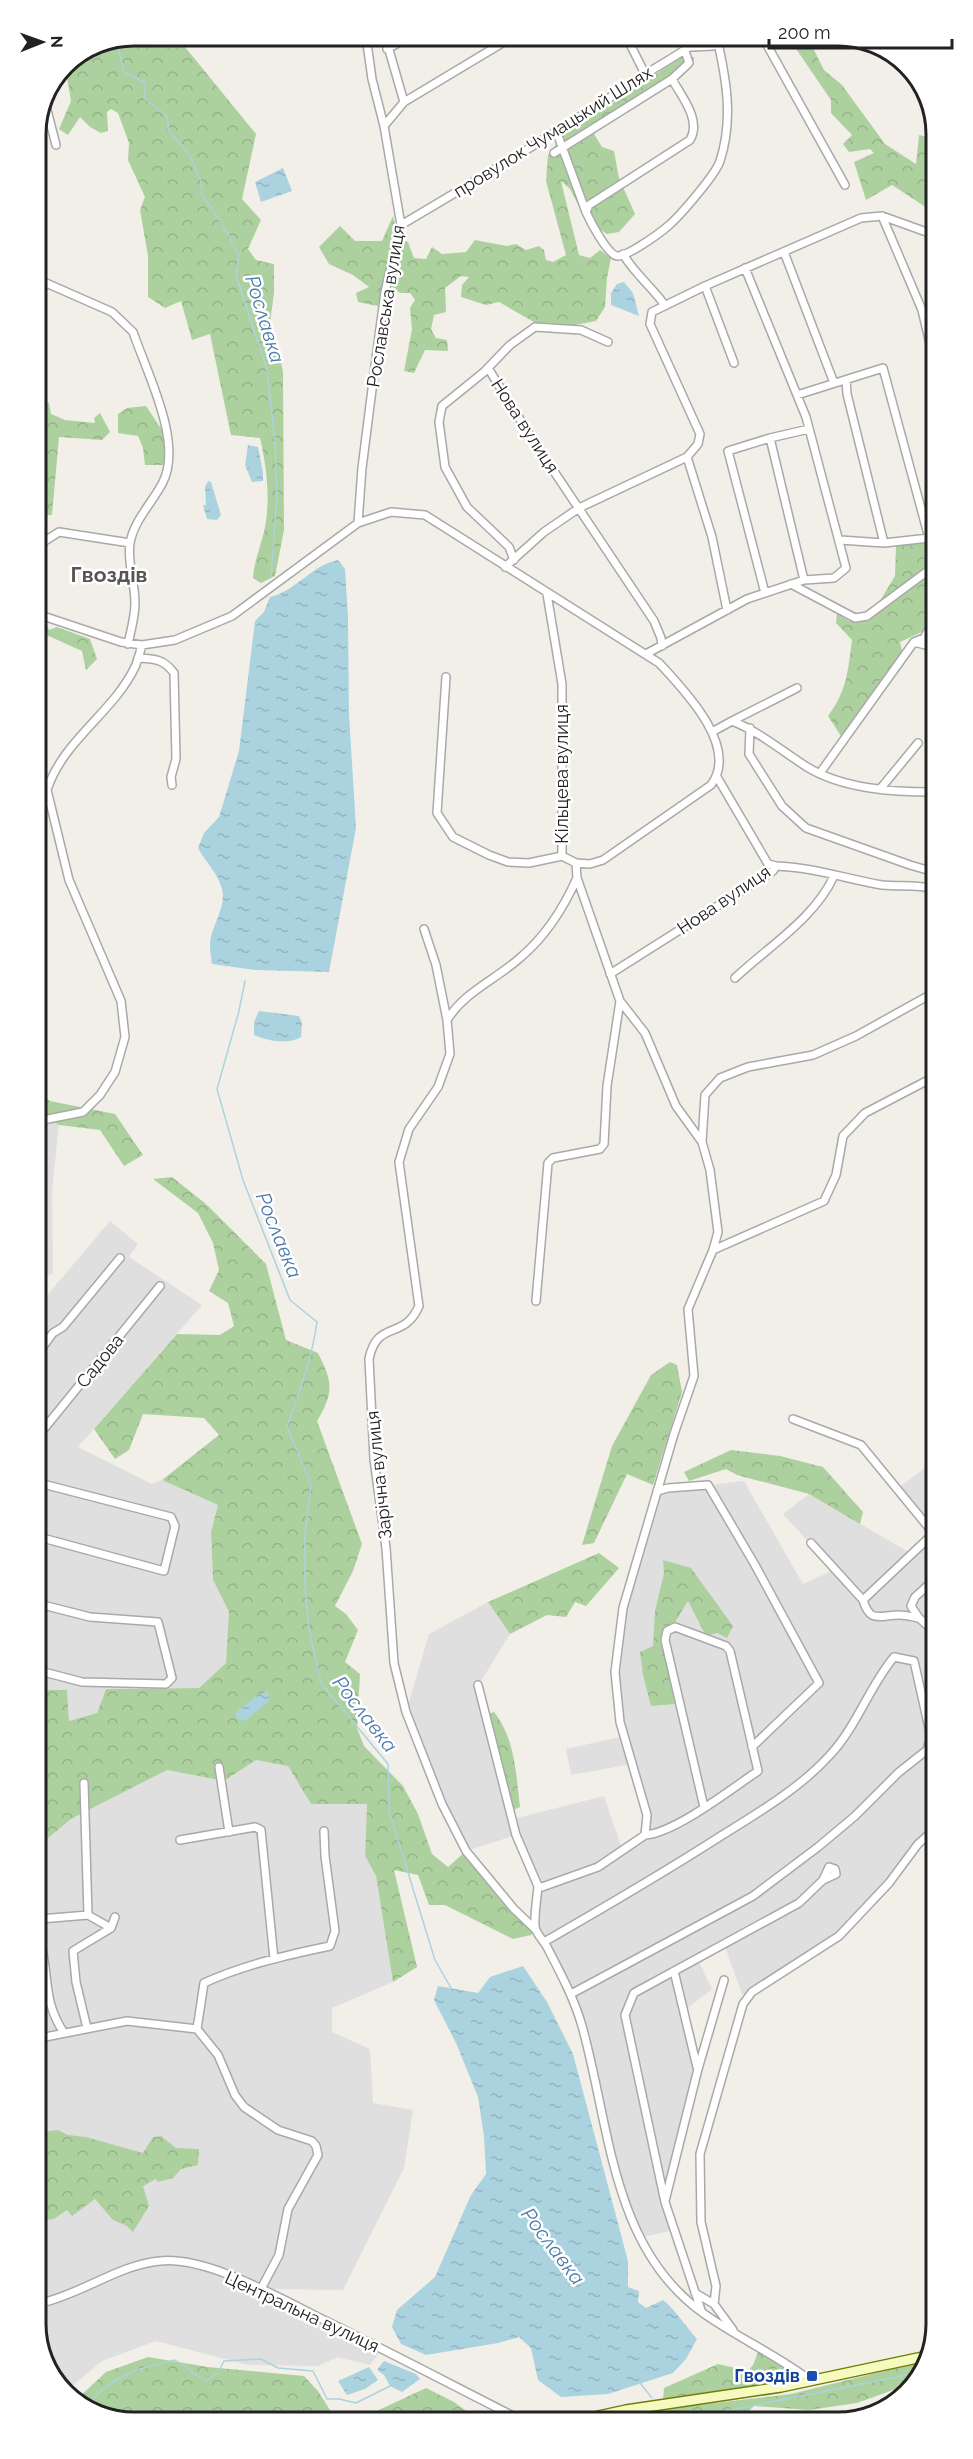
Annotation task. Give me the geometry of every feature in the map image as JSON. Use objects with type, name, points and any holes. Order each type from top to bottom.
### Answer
[{"type":"main road","points":[[617,2412],[811,2381],[920,2358]]},
{"type":"street","name":"Рославська вулиця","points":[[358,523],[362,468],[385,292],[401,225],[367,46]]},
{"type":"street","points":[[392,46],[387,49],[404,102]]},
{"type":"street","points":[[384,126],[404,102],[496,47]]},
{"type":"street","points":[[631,47],[645,74]]},
{"type":"street","name":"провулок Чумацький Шлях","points":[[401,225],[556,133],[691,47]]},
{"type":"street","points":[[554,153],[672,79],[689,63],[688,49],[706,47]]},
{"type":"street","points":[[556,133],[586,212],[609,252],[618,256],[623,254],[668,226],[719,164],[728,128],[728,105],[727,82],[719,47]]},
{"type":"street","points":[[768,47],[845,185]]},
{"type":"street","points":[[586,212],[589,205],[690,140],[695,132],[694,119],[672,79]]},
{"type":"street","points":[[49,116],[56,145]]},
{"type":"street","points":[[505,567],[544,532],[579,508],[687,458],[698,444],[700,434],[650,324],[652,312],[664,304],[861,218],[882,216],[926,232]]},
{"type":"street","points":[[882,216],[922,310],[926,327]]},
{"type":"street","points":[[784,252],[834,383]]},
{"type":"street","points":[[623,254],[631,269],[650,285],[664,304]]},
{"type":"street","points":[[646,654],[747,599],[804,580],[834,578],[846,568],[809,429],[745,268]]},
{"type":"street","points":[[47,283],[112,312],[133,332],[170,442],[164,481],[137,526],[130,543],[135,603],[128,644]]},
{"type":"street","points":[[705,286],[734,363]]},
{"type":"street","name":"Нова вулиця","points":[[608,342],[581,330],[536,327],[510,345],[488,368],[529,434],[654,621],[662,646]]},
{"type":"street","points":[[488,368],[442,406],[439,422],[445,467],[467,507],[509,547],[514,560]]},
{"type":"street","points":[[796,395],[883,368],[926,520]]},
{"type":"street","points":[[846,380],[847,394],[884,543]]},
{"type":"street","points":[[765,593],[728,451],[809,429]]},
{"type":"street","points":[[770,438],[804,580]]},
{"type":"street","points":[[687,458],[712,537],[727,610]]},
{"type":"street","points":[[47,617],[128,644],[142,645],[175,640],[232,616],[358,523],[391,512],[425,515],[659,663],[687,693],[712,732],[718,749],[717,777],[702,793],[603,860],[590,864],[576,863],[562,856]]},
{"type":"street","points":[[47,540],[59,532],[130,543]]},
{"type":"street","points":[[840,540],[884,543],[926,539]]},
{"type":"street","points":[[791,584],[855,618],[867,616],[926,572]]},
{"type":"street","name":"Кільцева вулиця","points":[[446,677],[437,813],[453,837],[508,862],[529,863],[562,856],[562,684],[547,594]]},
{"type":"street","points":[[820,773],[914,642],[924,638],[926,634]]},
{"type":"street","points":[[914,642],[926,645]]},
{"type":"street","points":[[47,1119],[83,1112],[89,1106],[109,1084],[123,1048],[125,1036],[121,1001],[69,880],[47,790],[68,751],[111,702],[135,668],[142,645]]},
{"type":"street","points":[[138,658],[155,658],[167,662],[174,673],[176,759],[171,777],[172,785]]},
{"type":"street","points":[[712,732],[797,688]]},
{"type":"street","points":[[732,721],[750,728],[809,769],[841,781],[903,792],[926,792]]},
{"type":"street","points":[[750,728],[749,754],[782,806],[806,828],[926,870]]},
{"type":"street","points":[[881,788],[918,744]]},
{"type":"street","name":"Нова вулиця","points":[[610,974],[773,871],[776,866],[768,864],[717,777]]},
{"type":"street","points":[[576,863],[577,878],[620,1001],[645,1033],[675,1106],[702,1142]]},
{"type":"street","points":[[776,866],[796,866],[834,876],[885,885],[926,887]]},
{"type":"street","points":[[735,978],[798,924],[829,886],[834,876]]},
{"type":"street","points":[[447,1020],[471,993],[522,957],[550,927],[567,900],[577,878]]},
{"type":"street","name":"Зарічна вулиця","points":[[424,929],[436,965],[447,1020],[450,1054],[438,1087],[409,1129],[399,1162],[419,1306],[414,1318],[406,1325],[379,1335],[371,1349],[369,1359],[374,1459],[386,1548],[394,1663],[406,1712],[442,1804],[466,1851],[514,1909],[535,1929],[571,1994],[582,2025],[612,2164],[639,2238],[652,2260],[674,2287],[701,2313],[785,2361],[811,2381]]},
{"type":"street","points":[[645,1835],[647,1815],[620,1722],[615,1672],[623,1608],[674,1434],[694,1376],[688,1309],[713,1250],[717,1229],[710,1170],[702,1142],[705,1095],[720,1078],[748,1067],[813,1055],[856,1036],[926,997]]},
{"type":"street","points":[[536,1301],[548,1163],[553,1158],[600,1149],[604,1144],[607,1086],[620,1001]]},
{"type":"street","points":[[713,1250],[824,1201],[836,1175],[843,1136],[865,1113],[926,1081]]},
{"type":"street","points":[[46,1343],[63,1327],[120,1258]]},
{"type":"street","name":"Садова","points":[[46,1426],[160,1286]]},
{"type":"street","points":[[793,1419],[861,1444],[926,1523]]},
{"type":"street","points":[[46,1485],[171,1517],[175,1526],[164,1571],[46,1539]]},
{"type":"street","points":[[657,1491],[708,1485],[755,1565],[819,1683],[752,1747]]},
{"type":"street","points":[[863,1600],[926,1541]]},
{"type":"street","points":[[811,1543],[863,1600],[866,1611],[875,1617],[900,1615],[919,1618]]},
{"type":"street","points":[[926,1587],[915,1597],[910,1606],[926,1624]]},
{"type":"street","points":[[46,1606],[90,1617],[158,1622],[172,1677],[166,1684],[82,1682],[46,1673]]},
{"type":"street","points":[[538,1886],[542,1887],[598,1867],[645,1835],[657,1834],[704,1807],[758,1771],[730,1651],[726,1646],[675,1627],[667,1631],[665,1640],[704,1807]]},
{"type":"street","points":[[544,1942],[691,1855],[783,1797],[830,1755],[854,1722],[879,1675],[894,1657],[914,1661],[926,1715]]},
{"type":"street","points":[[478,1685],[516,1835],[538,1886],[535,1929]]},
{"type":"street","points":[[571,1994],[753,1896],[840,1828],[898,1773],[926,1751]]},
{"type":"street","points":[[219,1767],[229,1832]]},
{"type":"street","points":[[84,1783],[88,1915]]},
{"type":"street","points":[[180,1840],[255,1827],[261,1830],[274,1959]]},
{"type":"street","points":[[197,2029],[204,1983],[274,1959],[330,1946],[335,1931],[324,1831]]},
{"type":"street","points":[[714,2304],[716,2286],[701,2222],[700,2154],[743,2004],[752,1992],[839,1936],[888,1883],[926,1837]]},
{"type":"street","points":[[701,2313],[665,2202],[625,2014],[634,1993],[799,1902],[823,1880]]},
{"type":"street","points":[[46,1918],[88,1915],[111,1928]]},
{"type":"street","points":[[87,2028],[76,1982],[73,1952],[111,1928],[115,1917]]},
{"type":"street","points":[[46,1962],[51,2010],[64,2033]]},
{"type":"street","points":[[674,1971],[698,2069]]},
{"type":"street","points":[[665,2202],[698,2069],[724,1980]]},
{"type":"street","points":[[46,2037],[127,2021],[197,2029],[218,2055],[235,2095],[244,2107],[278,2130],[312,2141],[318,2155],[288,2209],[279,2255],[261,2289]]},
{"type":"street","name":"Центральна вулиця","points":[[46,2303],[62,2299],[139,2264],[162,2260],[179,2261],[207,2268],[261,2289],[504,2412]]},
{"type":"street","points":[[695,2293],[714,2304],[736,2334]]},
{"type":"shaded area","points":[[47,1117],[59,1125],[52,1190],[53,1274],[46,1276]]},
{"type":"shaded area","points":[[110,1221],[138,1244],[129,1257],[202,1305],[78,1447],[152,1484],[162,1480],[218,1505],[211,1532],[213,1580],[229,1612],[226,1663],[199,1688],[106,1689],[97,1713],[69,1721],[67,1690],[46,1690],[46,1296]]},
{"type":"shaded area","points":[[926,1467],[926,1523],[897,1489]]},
{"type":"shaded area","points":[[744,1481],[803,1584],[834,1570],[783,1514],[809,1494],[912,1554],[926,1541],[926,1839],[839,1936],[752,1992],[742,1994],[724,1944],[697,1958],[712,1989],[684,2011],[698,2069],[665,2202],[674,2230],[639,2238],[620,2188],[582,2025],[535,1929],[538,1886],[516,1835],[466,1851],[442,1804],[406,1712],[429,1634],[488,1602],[510,1634],[478,1686],[513,1819],[604,1796],[622,1849],[645,1835],[647,1815],[632,1764],[571,1775],[566,1749],[624,1736],[615,1672],[623,1608],[657,1491]]},
{"type":"shaded area","points":[[256,1760],[288,1765],[311,1804],[367,1803],[365,1856],[376,1876],[393,1982],[332,2008],[332,2032],[370,2049],[373,2103],[413,2110],[404,2168],[343,2290],[263,2289],[382,2349],[370,2365],[338,2357],[318,2366],[248,2365],[156,2341],[102,2361],[72,2386],[51,2353],[46,2324],[46,1840],[71,1819],[167,1770],[224,1781]]},
{"type":"green space","points":[[184,46],[256,134],[242,199],[261,220],[248,249],[256,260],[274,264],[274,293],[269,330],[276,339],[283,372],[284,530],[275,576],[261,583],[253,578],[264,532],[268,497],[260,438],[231,435],[210,334],[192,340],[181,301],[165,308],[148,297],[148,256],[140,210],[145,197],[128,160],[129,143],[118,113],[111,109],[107,112],[108,131],[101,133],[90,127],[80,117],[68,135],[59,129],[71,101],[67,78],[76,68],[90,58],[123,47]]},
{"type":"green space","points":[[795,47],[812,47],[824,70],[842,85],[885,144],[916,164],[919,135],[926,137],[926,206],[892,185],[866,200],[854,162],[874,153],[870,149],[849,152],[843,144],[852,135],[831,113],[831,100]]},
{"type":"green space","points":[[682,57],[694,57],[693,65],[604,117],[594,134],[602,147],[614,151],[619,178],[635,214],[619,232],[607,234],[586,220],[570,189],[561,181],[579,255],[590,258],[600,250],[611,258],[605,307],[596,321],[548,330],[499,302],[486,305],[461,297],[462,285],[469,277],[461,276],[445,288],[446,312],[434,315],[431,329],[436,338],[447,340],[448,351],[425,350],[414,373],[404,371],[412,329],[410,308],[415,300],[410,293],[400,293],[390,285],[403,240],[408,242],[414,258],[426,259],[432,247],[442,254],[466,252],[475,240],[507,246],[516,244],[526,250],[539,246],[544,250],[546,260],[553,262],[566,255],[546,181],[548,155],[562,136]]},
{"type":"green space","points":[[393,216],[396,228],[378,306],[358,302],[356,293],[369,287],[353,275],[329,264],[319,247],[340,226],[355,241],[382,241]]},
{"type":"green space","points":[[47,402],[51,414],[65,420],[95,423],[94,418],[100,413],[110,432],[102,440],[59,437],[52,515],[47,515]]},
{"type":"green space","points":[[146,406],[164,433],[165,465],[145,465],[143,448],[138,436],[118,433],[118,414],[127,408]]},
{"type":"green space","points":[[926,538],[926,627],[924,631],[900,642],[902,651],[841,736],[828,716],[843,689],[852,640],[836,623],[837,614],[849,621],[869,619],[895,576],[896,546]]},
{"type":"green space","points":[[47,624],[49,630],[57,627],[90,639],[97,659],[86,670],[82,651],[47,635]]},
{"type":"green space","points":[[47,1099],[115,1114],[143,1155],[124,1166],[100,1130],[59,1125],[47,1117]]},
{"type":"green space","points":[[172,1177],[206,1204],[266,1264],[286,1340],[318,1353],[327,1372],[330,1387],[329,1395],[317,1421],[362,1544],[353,1571],[335,1606],[346,1614],[358,1630],[345,1662],[360,1674],[357,1728],[364,1746],[403,1786],[418,1814],[432,1854],[448,1867],[466,1851],[535,1929],[531,1935],[513,1939],[445,1905],[429,1905],[418,1875],[394,1870],[417,1967],[393,1982],[376,1876],[365,1856],[367,1804],[311,1804],[288,1766],[256,1760],[224,1781],[167,1770],[71,1819],[46,1840],[46,1690],[67,1690],[69,1721],[97,1713],[106,1689],[199,1688],[226,1663],[229,1612],[213,1580],[211,1532],[218,1505],[162,1480],[219,1435],[204,1418],[143,1414],[129,1450],[115,1459],[94,1429],[177,1334],[220,1335],[234,1326],[228,1303],[209,1291],[219,1270],[213,1243],[198,1213],[153,1179]]},
{"type":"green space","points":[[670,1362],[677,1365],[682,1392],[653,1485],[627,1474],[594,1543],[582,1545],[612,1446],[651,1375]]},
{"type":"green space","points":[[731,1450],[780,1456],[823,1467],[863,1512],[860,1524],[809,1494],[737,1475],[726,1469],[689,1481],[684,1472]]},
{"type":"green space","points":[[599,1553],[619,1568],[586,1606],[575,1602],[566,1617],[547,1615],[510,1634],[488,1602]]},
{"type":"green space","points":[[663,1560],[691,1568],[733,1626],[727,1638],[717,1633],[706,1636],[688,1601],[675,1622],[663,1627],[662,1641],[675,1704],[651,1706],[640,1652],[653,1646],[655,1611],[664,1573]]},
{"type":"green space","points":[[494,1712],[506,1733],[516,1769],[520,1807],[513,1810],[488,1714]]},
{"type":"green space","points":[[58,2130],[68,2135],[86,2137],[143,2153],[153,2137],[161,2136],[176,2148],[199,2149],[198,2165],[181,2169],[173,2178],[158,2182],[156,2179],[143,2186],[149,2206],[133,2232],[127,2226],[113,2220],[95,2199],[72,2216],[67,2210],[54,2219],[46,2220],[46,2131]]},
{"type":"green space","points":[[758,2352],[784,2365],[790,2375],[785,2381],[663,2399],[664,2388],[718,2364],[748,2371]]},
{"type":"green space","points":[[148,2357],[208,2367],[304,2376],[318,2391],[331,2412],[117,2411],[106,2408],[82,2395],[106,2372]]},
{"type":"green space","points":[[917,2363],[908,2378],[896,2391],[893,2390],[857,2403],[809,2410],[754,2406],[748,2412],[660,2412],[689,2406],[791,2394]]},
{"type":"green space","points":[[426,2388],[468,2412],[374,2412]]},
{"type":"water","points":[[283,168],[292,191],[261,202],[255,182]]},
{"type":"water","points":[[624,282],[633,293],[639,316],[611,305],[611,293],[617,284]]},
{"type":"water","points":[[248,445],[258,447],[263,481],[252,482],[245,465]]},
{"type":"water","points":[[208,481],[211,482],[221,515],[217,520],[207,519],[203,505],[206,505],[205,487]]},
{"type":"water","points":[[338,560],[345,569],[349,714],[356,828],[329,972],[255,970],[212,964],[211,938],[223,896],[218,878],[198,848],[204,833],[219,817],[239,751],[255,621],[264,612],[270,597],[288,589],[320,567]]},
{"type":"water","points":[[259,1011],[299,1016],[302,1023],[301,1037],[290,1041],[278,1041],[254,1035],[254,1022]]},
{"type":"water","points":[[268,1691],[269,1701],[245,1721],[237,1719],[235,1713],[256,1696]]},
{"type":"water","points":[[523,1966],[547,2002],[573,2054],[628,2261],[628,2287],[639,2291],[638,2302],[646,2308],[663,2300],[697,2339],[686,2359],[673,2373],[608,2394],[561,2397],[538,2380],[531,2348],[519,2337],[498,2343],[426,2355],[401,2344],[392,2327],[397,2310],[435,2277],[471,2195],[486,2174],[484,2136],[478,2097],[456,2043],[434,2000],[438,1986],[478,1993],[490,1977]]},
{"type":"water","points":[[384,2361],[416,2374],[420,2379],[402,2392],[390,2386],[384,2375],[377,2370]]},
{"type":"water","points":[[369,2367],[378,2380],[365,2389],[347,2395],[338,2381]]},
{"type":"waterway","name":"Рославка","points":[[118,48],[124,72],[146,83],[144,98],[167,116],[169,132],[189,154],[201,181],[202,195],[221,222],[239,255],[236,275],[267,370],[275,442],[277,496],[271,577]]},
{"type":"waterway","name":"Рославка","points":[[245,981],[217,1089],[243,1180],[290,1300],[317,1322],[305,1375],[287,1426],[311,1485],[305,1536],[305,1585],[309,1629],[321,1683],[388,1764],[389,1811],[435,1960],[451,1988]]},
{"type":"waterway","points":[[91,2400],[106,2387],[126,2375],[175,2360],[206,2381],[218,2373],[224,2361],[261,2359],[278,2368],[313,2371],[327,2399],[356,2403],[390,2386]]},
{"type":"waterway","name":"Рославка","points":[[721,2412],[910,2374]]},
{"type":"waterway","name":"Рославка","points":[[640,2383],[652,2398]]},
{"type":"place","name":"Гвоздів","points":[[812,2376]]},
{"type":"district","name":"Гвоздів","points":[[109,575]]}]
